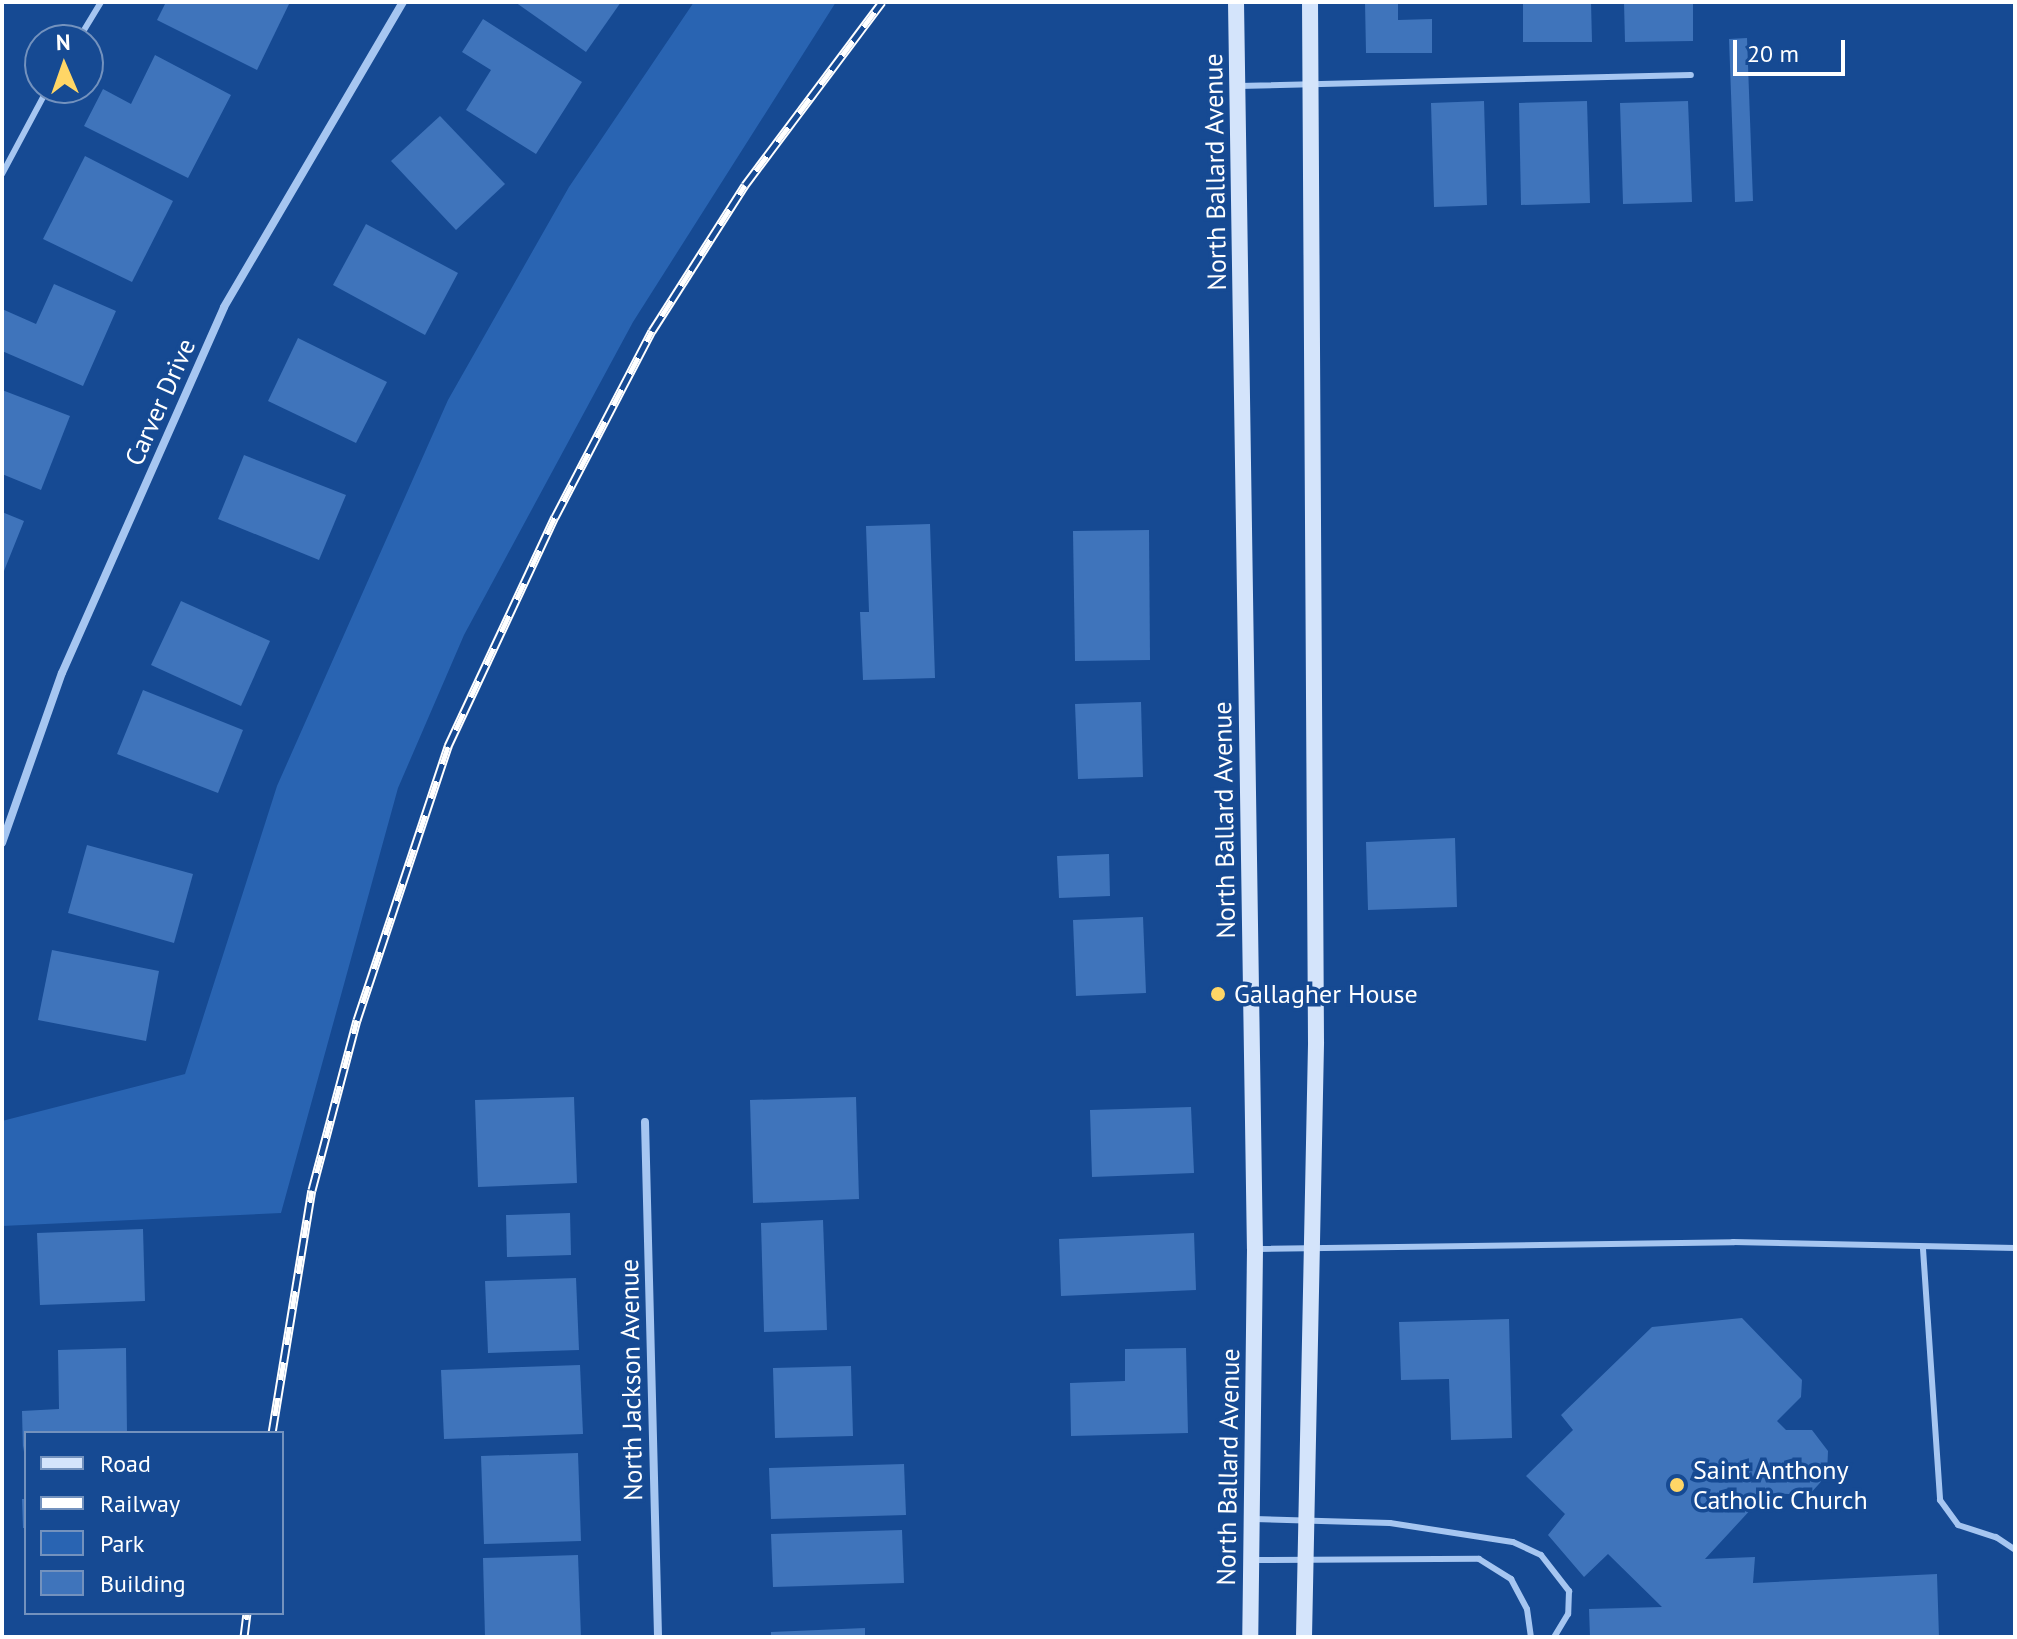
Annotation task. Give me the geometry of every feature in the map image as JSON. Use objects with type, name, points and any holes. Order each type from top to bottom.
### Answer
[{"type":"main road","name":"North Ballard Avenue","points":[[1236,2],[1255,1249],[1250,1637]]},
{"type":"main road","points":[[1304,1637],[1313,1248],[1310,2]]},
{"type":"street","name":"Carver Drive","points":[[2,843],[62,673],[224,307],[403,2]]},
{"type":"street","name":"North Jackson Avenue","points":[[645,1122],[658,1637]]},
{"type":"lane","points":[[88,24],[101,2]]},
{"type":"lane","points":[[1238,86],[1691,75]]},
{"type":"lane","points":[[2,174],[39,104]]},
{"type":"lane","points":[[1255,1249],[1733,1242],[1923,1249],[2015,1248]]},
{"type":"lane","points":[[1923,1249],[1940,1500],[1958,1525],[1996,1537],[2015,1550]]},
{"type":"lane","points":[[1251,1519],[1390,1523],[1484,1541],[1513,1542],[1541,1555],[1560,1573],[1569,1591],[1568,1614],[1554,1637]]},
{"type":"lane","points":[[1479,1559],[1484,1541]]},
{"type":"lane","points":[[1250,1560],[1479,1559],[1511,1579],[1527,1609],[1531,1637]]},
{"type":"green space","points":[[694,2],[836,2],[633,322],[464,635],[398,788],[281,1213],[2,1226],[2,1121],[185,1074],[277,786],[448,400],[569,187]]},
{"type":"building","points":[[166,2],[290,2],[257,70],[157,20]]},
{"type":"building","points":[[515,2],[621,2],[586,52]]},
{"type":"building","points":[[1365,2],[1398,2],[1398,20],[1432,19],[1432,53],[1366,53]]},
{"type":"building","points":[[1523,2],[1591,2],[1592,42],[1523,42]]},
{"type":"building","points":[[1624,2],[1693,2],[1693,41],[1625,42]]},
{"type":"building","points":[[483,19],[582,82],[536,154],[466,110],[491,70],[462,52]]},
{"type":"building","points":[[1747,38],[1753,201],[1735,202],[1729,39]]},
{"type":"building","points":[[155,55],[231,95],[188,178],[84,126],[95,104],[104,104],[104,90],[131,104]]},
{"type":"building","points":[[1484,101],[1487,205],[1434,207],[1431,103]]},
{"type":"building","points":[[1587,101],[1590,203],[1521,205],[1519,103]]},
{"type":"building","points":[[1688,101],[1692,202],[1623,204],[1620,103]]},
{"type":"building","points":[[440,116],[505,184],[456,230],[391,161]]},
{"type":"building","points":[[85,156],[173,201],[132,282],[43,239]]},
{"type":"building","points":[[366,224],[458,273],[425,335],[333,285]]},
{"type":"building","points":[[54,284],[116,311],[83,386],[2,351],[2,309],[36,324]]},
{"type":"building","points":[[298,338],[387,382],[356,443],[268,401]]},
{"type":"building","points":[[2,390],[70,416],[41,490],[2,474]]},
{"type":"building","points":[[244,455],[346,495],[319,560],[218,519]]},
{"type":"building","points":[[2,512],[24,521],[2,576]]},
{"type":"building","points":[[930,524],[935,678],[863,680],[860,612],[869,612],[866,526]]},
{"type":"building","points":[[1149,530],[1150,660],[1075,661],[1073,531]]},
{"type":"building","points":[[181,601],[270,641],[241,706],[151,665]]},
{"type":"building","points":[[143,690],[243,730],[218,793],[117,754]]},
{"type":"building","points":[[1141,702],[1143,777],[1078,779],[1075,704]]},
{"type":"building","points":[[1455,838],[1457,907],[1368,910],[1366,842]]},
{"type":"building","points":[[87,845],[193,874],[174,943],[68,913]]},
{"type":"building","points":[[1109,854],[1110,896],[1059,898],[1057,856]]},
{"type":"building","points":[[1143,917],[1146,993],[1076,996],[1073,920]]},
{"type":"building","points":[[52,950],[159,971],[146,1041],[38,1020]]},
{"type":"building","points":[[574,1097],[577,1183],[478,1187],[475,1100]]},
{"type":"building","points":[[856,1097],[859,1199],[753,1203],[750,1100]]},
{"type":"building","points":[[1191,1107],[1194,1173],[1092,1177],[1090,1110]]},
{"type":"building","points":[[570,1213],[571,1255],[507,1257],[506,1215]]},
{"type":"building","points":[[823,1220],[827,1330],[764,1332],[761,1223]]},
{"type":"building","points":[[143,1229],[145,1301],[40,1305],[37,1233]]},
{"type":"building","points":[[1194,1233],[1196,1290],[1061,1296],[1059,1239]]},
{"type":"building","points":[[576,1278],[579,1350],[488,1353],[485,1281]]},
{"type":"building","name":"Saint Anthony Catholic Church","points":[[1742,1318],[1802,1380],[1801,1397],[1777,1421],[1786,1430],[1812,1430],[1828,1451],[1827,1475],[1809,1495],[1766,1493],[1705,1559],[1755,1557],[1753,1583],[1937,1574],[1939,1637],[1590,1637],[1589,1609],[1662,1607],[1608,1554],[1584,1577],[1548,1535],[1565,1514],[1526,1476],[1573,1430],[1561,1415],[1652,1327]]},
{"type":"building","points":[[1509,1319],[1512,1438],[1451,1440],[1449,1379],[1401,1380],[1399,1322]]},
{"type":"building","points":[[126,1348],[127,1431],[24,1431],[23,1452],[22,1411],[59,1409],[58,1350]]},
{"type":"building","points":[[1186,1348],[1188,1433],[1071,1436],[1070,1383],[1125,1381],[1125,1349]]},
{"type":"building","points":[[580,1365],[583,1434],[444,1439],[441,1370]]},
{"type":"building","points":[[851,1366],[853,1436],[775,1438],[773,1368]]},
{"type":"building","points":[[578,1453],[581,1541],[484,1544],[481,1456]]},
{"type":"building","points":[[904,1464],[906,1515],[771,1519],[769,1468]]},
{"type":"building","points":[[22,1499],[24,1499],[24,1528]]},
{"type":"building","points":[[902,1530],[904,1583],[773,1587],[771,1534]]},
{"type":"building","points":[[578,1555],[581,1637],[485,1637],[483,1558]]},
{"type":"building","points":[[865,1628],[865,1637],[771,1637],[771,1632]]},
{"type":"railway","points":[[272,1431],[312,1190],[357,1020],[448,746],[555,517],[652,331],[745,185],[882,2]]},
{"type":"railway","points":[[244,1637],[247,1615]]},
{"type":"place","name":"Gallagher House","points":[[1218,994]]},
{"type":"place","name":"Saint Anthony Catholic Church","points":[[1677,1485]]}]
